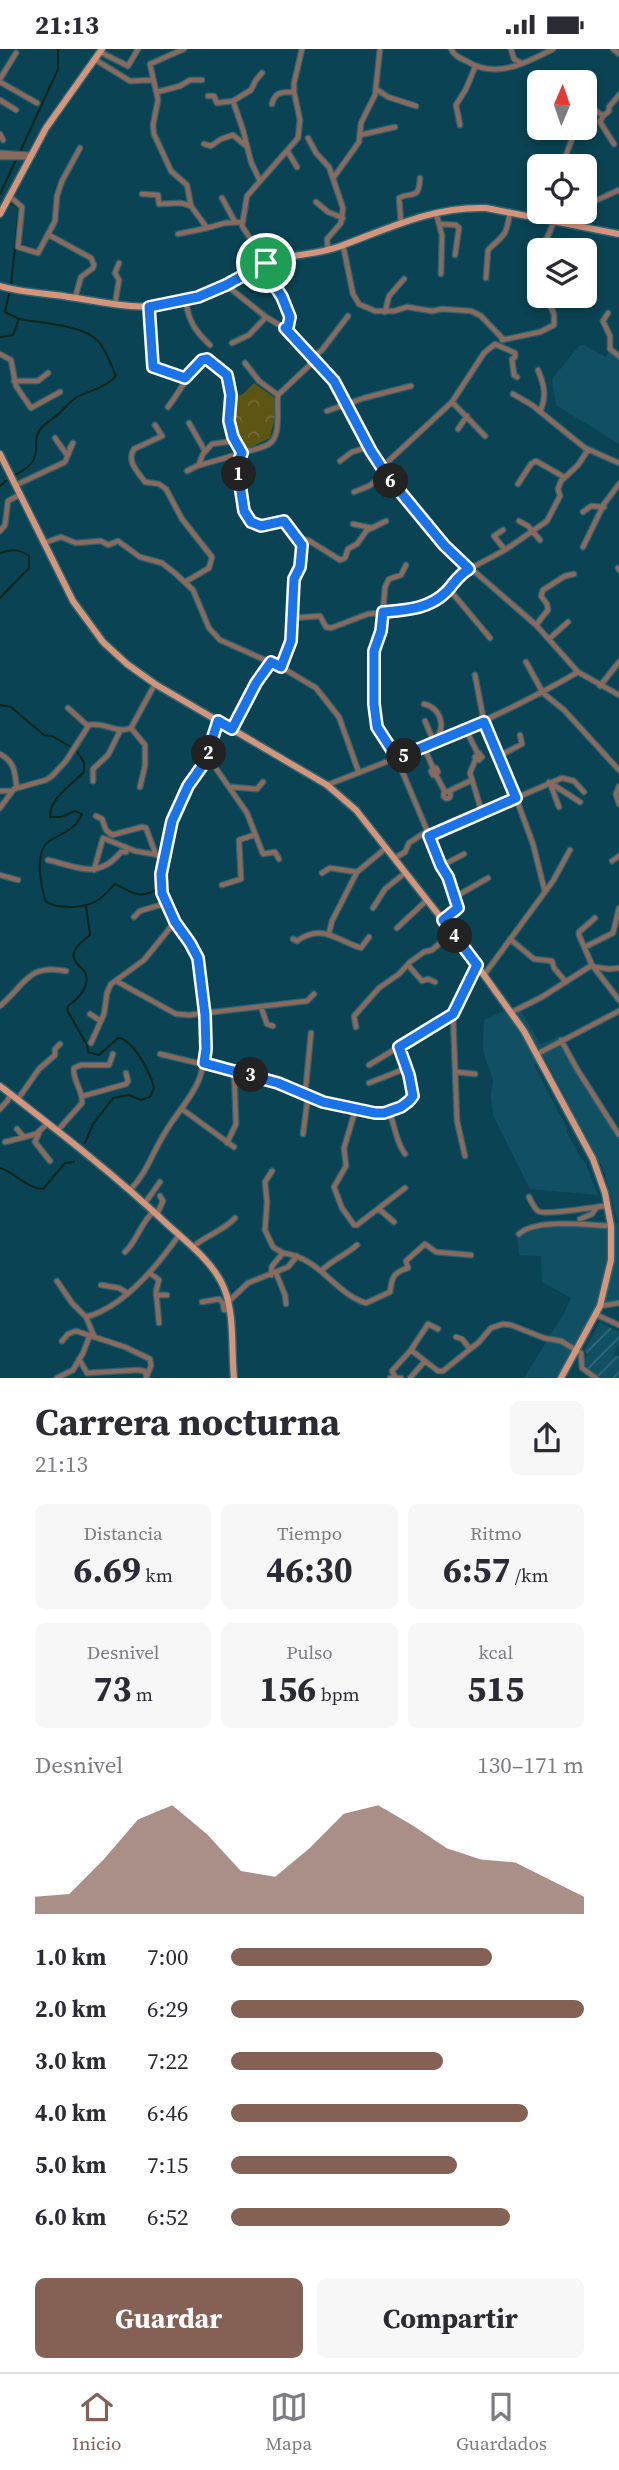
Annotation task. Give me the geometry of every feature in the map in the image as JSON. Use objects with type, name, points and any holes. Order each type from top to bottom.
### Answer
[{"type":"main road","points":[[8,198],[25,155],[101,50]]},
{"type":"main road","points":[[0,214],[25,165],[25,155]]},
{"type":"main road","points":[[5,288],[114,305],[149,307],[186,301],[226,285],[266,263],[328,250],[401,222],[436,213],[470,208],[527,215]]},
{"type":"main road","points":[[578,224],[619,233]]},
{"type":"main road","points":[[0,454],[73,601],[114,653],[155,684],[327,785],[365,819],[512,1011],[593,1159],[608,1206],[611,1226],[611,1261],[600,1307],[561,1378]]},
{"type":"main road","points":[[0,1086],[58,1130],[145,1203],[218,1276],[228,1306],[234,1378]]},
{"type":"street","points":[[101,50],[128,66],[138,49]]},
{"type":"street","points":[[184,49],[151,63],[158,100],[154,134],[171,171],[187,185],[191,206],[207,228]]},
{"type":"street","points":[[285,328],[288,327],[290,317],[282,297],[270,278],[266,263],[242,229],[242,222],[245,199],[298,138],[300,124],[294,92],[295,75],[302,49]]},
{"type":"street","points":[[334,177],[358,146],[361,123],[376,89],[380,49]]},
{"type":"street","points":[[451,49],[456,56],[475,67],[502,70],[553,49]]},
{"type":"street","points":[[510,49],[514,59],[521,63]]},
{"type":"street","points":[[612,49],[619,54]]},
{"type":"street","points":[[16,53],[0,81],[37,103]]},
{"type":"street","points":[[94,59],[130,81],[153,80]]},
{"type":"street","points":[[460,125],[456,105],[475,67]]},
{"type":"street","points":[[208,96],[214,96],[217,103],[233,101],[251,90],[262,73]]},
{"type":"street","points":[[157,92],[178,87],[190,80],[202,80]]},
{"type":"street","points":[[376,89],[388,97],[416,106]]},
{"type":"street","points":[[272,104],[276,95],[281,92],[294,92]]},
{"type":"street","points":[[614,144],[600,122],[619,95]]},
{"type":"street","points":[[0,100],[16,110]]},
{"type":"street","points":[[233,101],[260,181]]},
{"type":"street","points":[[597,112],[603,116]]},
{"type":"street","points":[[360,135],[395,127]]},
{"type":"street","points":[[0,134],[2,141]]},
{"type":"street","points":[[204,144],[211,146],[233,135],[246,146]]},
{"type":"street","points":[[308,138],[316,153],[329,167],[343,208],[343,218],[327,239],[328,250]]},
{"type":"street","points":[[8,198],[22,207],[19,248],[38,253],[55,221],[57,196],[62,181],[80,148]]},
{"type":"street","points":[[288,152],[297,167]]},
{"type":"street","points":[[0,155],[25,155]]},
{"type":"street","points":[[401,222],[399,198],[415,195],[419,190],[420,178]]},
{"type":"street","points":[[597,200],[619,190]]},
{"type":"street","points":[[142,194],[158,195],[159,204],[181,203],[191,206]]},
{"type":"street","points":[[222,198],[235,222]]},
{"type":"street","points":[[316,202],[328,212],[343,218]]},
{"type":"street","points":[[486,278],[488,250],[502,240],[508,227],[510,212]]},
{"type":"street","points":[[436,213],[442,235],[441,274]]},
{"type":"street","points":[[178,234],[242,222]]},
{"type":"street","points":[[440,225],[456,225],[459,228],[455,255]]},
{"type":"street","points":[[49,235],[64,241],[93,262],[93,268],[81,277],[75,298]]},
{"type":"street","points":[[343,245],[355,300],[375,311],[385,312],[407,307],[432,311],[466,309],[481,316],[503,339]]},
{"type":"street","points":[[114,305],[119,280],[115,274],[119,263]]},
{"type":"street","points":[[385,312],[389,296],[404,279]]},
{"type":"street","points":[[226,285],[266,317],[285,328],[334,381],[381,468],[434,534],[469,569],[536,625],[578,672],[619,695]]},
{"type":"street","points":[[186,301],[189,319],[197,333],[210,345]]},
{"type":"street","points":[[149,307],[153,366],[185,378]]},
{"type":"street","points":[[381,468],[452,402],[484,353],[503,339],[540,332],[554,325],[551,308]]},
{"type":"street","points":[[608,313],[603,321],[610,336],[610,348],[619,356]]},
{"type":"street","points":[[187,471],[269,444],[273,440],[277,425],[278,395],[322,350],[348,316]]},
{"type":"street","points":[[232,343],[248,335],[266,317]]},
{"type":"street","points":[[495,344],[515,353],[512,359],[514,375],[517,377]]},
{"type":"street","points":[[0,354],[11,360],[14,381],[31,408],[60,392]]},
{"type":"street","points":[[168,407],[180,392],[185,378],[204,359],[214,363],[227,375],[231,395],[228,418],[234,441],[242,453]]},
{"type":"street","points":[[245,363],[259,381],[278,395]]},
{"type":"street","points":[[538,370],[544,384],[540,411]]},
{"type":"street","points":[[14,381],[38,381],[48,373]]},
{"type":"street","points":[[327,411],[411,386]]},
{"type":"street","points":[[513,394],[540,411],[588,450],[619,463]]},
{"type":"street","points":[[452,402],[485,436]]},
{"type":"street","points":[[458,429],[467,416]]},
{"type":"street","points":[[189,423],[205,451]]},
{"type":"street","points":[[155,425],[162,436],[134,449],[131,461],[145,482],[159,484],[166,489],[182,520],[212,557],[209,568],[185,582]]},
{"type":"street","points":[[55,437],[67,455]]},
{"type":"street","points":[[199,465],[205,451],[216,442],[234,441]]},
{"type":"street","points":[[12,480],[53,470],[65,462],[73,443],[70,448]]},
{"type":"street","points":[[340,461],[352,452],[368,447]]},
{"type":"street","points":[[293,618],[320,616],[326,627],[331,628],[368,614],[430,605],[469,569],[505,550],[547,521],[560,496],[558,489],[564,477],[578,465],[588,450]]},
{"type":"street","points":[[242,453],[237,465],[244,511],[248,519],[261,526],[284,521],[302,545],[301,562],[294,579],[290,646],[281,667]]},
{"type":"street","points":[[518,484],[536,461],[564,477]]},
{"type":"street","points":[[354,492],[369,486],[386,474]]},
{"type":"street","points":[[583,547],[619,484]]},
{"type":"street","points":[[0,531],[5,525],[8,501],[19,495]]},
{"type":"street","points":[[583,512],[591,506],[604,507]]},
{"type":"street","points":[[300,539],[308,540],[340,560],[345,558],[348,548],[357,544],[367,530],[386,521]]},
{"type":"street","points":[[519,521],[540,540]]},
{"type":"street","points":[[354,524],[372,528]]},
{"type":"street","points":[[503,530],[494,535],[505,550]]},
{"type":"street","points":[[44,543],[61,537],[76,543],[102,541],[108,545],[118,541],[140,557],[162,563],[193,590],[209,628],[220,640],[271,662],[316,688],[339,717],[359,773]]},
{"type":"street","points":[[406,565],[402,573],[392,577],[386,584],[381,631],[374,651],[374,704],[377,727],[397,758],[455,897],[458,908],[443,920]]},
{"type":"street","points":[[536,625],[548,610],[542,598],[543,590],[565,576],[574,574]]},
{"type":"street","points":[[449,589],[491,638]]},
{"type":"street","points":[[549,639],[568,622]]},
{"type":"street","points":[[600,685],[619,661]]},
{"type":"street","points":[[232,729],[256,683],[271,662]]},
{"type":"street","points":[[526,662],[543,693],[564,710],[619,769]]},
{"type":"street","points":[[327,785],[484,722],[543,693],[578,672]]},
{"type":"street","points":[[475,675],[484,722],[533,844],[545,892]]},
{"type":"street","points":[[0,791],[50,778],[66,761],[88,726],[96,724],[120,731],[131,728],[155,684]]},
{"type":"street","points":[[424,703],[436,710],[442,722],[440,733],[434,742]]},
{"type":"street","points":[[68,708],[88,726]]},
{"type":"street","points":[[425,720],[434,742]]},
{"type":"street","points":[[130,1190],[144,1174],[166,1131],[199,1081],[204,1063],[205,1015],[198,958],[175,922],[161,881],[164,856],[178,809],[188,786],[208,756],[218,721]]},
{"type":"street","points":[[131,728],[145,745],[146,755],[140,787]]},
{"type":"street","points":[[466,730],[477,756],[471,769],[480,807]]},
{"type":"street","points":[[93,781],[93,769],[108,755],[120,731]]},
{"type":"street","points":[[499,756],[522,744],[520,735]]},
{"type":"street","points":[[424,747],[433,768],[431,773],[436,775],[447,792],[472,780]]},
{"type":"street","points":[[0,754],[15,768],[14,789],[0,808]]},
{"type":"street","points":[[208,756],[247,813],[263,854],[275,852],[279,859]]},
{"type":"street","points":[[395,858],[405,852],[409,843],[428,833],[562,778],[569,778],[584,792]]},
{"type":"street","points":[[231,787],[257,789],[263,782]]},
{"type":"street","points":[[549,783],[579,802]]},
{"type":"street","points":[[549,783],[559,807]]},
{"type":"street","points":[[619,786],[616,794],[619,804]]},
{"type":"street","points":[[0,798],[7,797]]},
{"type":"street","points":[[96,816],[102,819],[106,830],[112,835],[146,828],[156,855]]},
{"type":"street","points":[[222,885],[242,879],[239,840],[254,835]]},
{"type":"street","points":[[94,870],[102,839],[106,838],[135,851],[164,856]]},
{"type":"street","points":[[48,860],[94,870],[107,865],[121,852],[126,852],[125,846]]},
{"type":"street","points":[[329,933],[332,921],[357,872],[387,847]]},
{"type":"street","points":[[484,975],[559,872],[570,850]]},
{"type":"street","points":[[441,866],[464,855]]},
{"type":"street","points":[[612,861],[619,856]]},
{"type":"street","points":[[321,873],[330,868],[357,872]]},
{"type":"street","points":[[373,908],[385,889],[406,872]]},
{"type":"street","points":[[0,875],[18,880]]},
{"type":"street","points":[[455,897],[488,878]]},
{"type":"street","points":[[397,928],[428,900]]},
{"type":"street","points":[[134,917],[142,910],[167,903]]},
{"type":"street","points":[[585,947],[613,933],[619,908]]},
{"type":"street","points":[[595,918],[578,933],[593,966],[619,1000]]},
{"type":"street","points":[[118,982],[144,960],[175,922]]},
{"type":"street","points":[[356,1027],[354,1016],[357,1010],[424,952],[432,950],[453,932]]},
{"type":"street","points":[[293,939],[297,941],[308,934],[329,933],[361,948],[369,937]]},
{"type":"street","points":[[510,939],[534,959],[552,961],[554,968],[566,982]]},
{"type":"street","points":[[408,965],[422,981],[428,979],[435,982]]},
{"type":"street","points":[[465,1156],[457,1121],[453,1014],[477,965]]},
{"type":"street","points":[[512,1011],[593,966],[619,968]]},
{"type":"street","points":[[0,1006],[12,996],[26,977],[36,971],[52,968],[66,971]]},
{"type":"street","points":[[91,1043],[106,1009],[107,993],[115,980],[176,1014],[205,1015],[261,1007],[307,1000],[314,994]]},
{"type":"street","points":[[261,1007],[267,1024],[272,1026]]},
{"type":"street","points":[[537,1053],[619,1011]]},
{"type":"street","points":[[90,1014],[102,1021]]},
{"type":"street","points":[[369,1065],[453,1014]]},
{"type":"street","points":[[303,1134],[311,1033]]},
{"type":"street","points":[[561,1040],[619,1135]]},
{"type":"street","points":[[18,1099],[39,1069],[55,1055],[55,1049],[60,1044]]},
{"type":"street","points":[[160,1054],[234,1070],[278,1083],[323,1102],[375,1113],[389,1112],[412,1098],[407,1068],[399,1047]]},
{"type":"street","points":[[58,1130],[82,1105],[83,1096],[74,1075],[74,1068],[81,1065],[109,1065],[113,1054]]},
{"type":"street","points":[[369,1083],[407,1068]]},
{"type":"street","points":[[228,1143],[236,1124],[234,1070]]},
{"type":"street","points":[[456,1072],[475,1074]]},
{"type":"street","points":[[83,1096],[126,1084],[126,1073]]},
{"type":"street","points":[[0,1109],[10,1094]]},
{"type":"street","points":[[356,1108],[344,1148],[346,1166],[334,1188],[342,1208],[355,1226],[405,1188]]},
{"type":"street","points":[[182,1109],[234,1147]]},
{"type":"street","points":[[389,1112],[395,1125],[397,1143],[405,1154]]},
{"type":"street","points":[[48,1123],[35,1142],[50,1161]]},
{"type":"street","points":[[17,1129],[23,1136]]},
{"type":"street","points":[[5,1142],[40,1132]]},
{"type":"street","points":[[272,1171],[265,1182],[265,1232],[273,1247],[313,1264],[353,1297],[366,1303],[390,1292],[392,1276],[397,1271],[408,1268],[406,1261],[425,1244],[436,1252],[471,1255]]},
{"type":"street","points":[[145,1203],[160,1182]]},
{"type":"street","points":[[125,1252],[133,1245],[144,1221],[155,1213],[163,1201],[160,1196]]},
{"type":"street","points":[[529,1196],[541,1213],[608,1206]]},
{"type":"street","points":[[580,1219],[592,1214],[597,1206]]},
{"type":"street","points":[[379,1209],[394,1222]]},
{"type":"street","points":[[551,1212],[555,1224]]},
{"type":"street","points":[[192,1248],[202,1238],[222,1230],[235,1219]]},
{"type":"street","points":[[519,1234],[529,1227],[555,1224],[611,1226]]},
{"type":"street","points":[[86,1317],[127,1293],[150,1273],[179,1235]]},
{"type":"street","points":[[321,1271],[333,1259],[357,1245]]},
{"type":"street","points":[[283,1253],[272,1266],[273,1274],[285,1295],[286,1304]]},
{"type":"street","points":[[202,1302],[219,1299],[223,1303],[223,1310],[248,1283],[290,1266],[297,1256]]},
{"type":"street","points":[[150,1273],[159,1280],[156,1296],[159,1323]]},
{"type":"street","points":[[57,1281],[72,1303],[86,1317],[92,1334],[72,1371],[57,1378]]},
{"type":"street","points":[[102,1285],[127,1293]]},
{"type":"street","points":[[156,1296],[167,1295]]},
{"type":"street","points":[[600,1307],[619,1303]]},
{"type":"street","points":[[597,1315],[619,1325]]},
{"type":"street","points":[[396,1378],[392,1371],[411,1350],[428,1324],[438,1329]]},
{"type":"street","points":[[411,1350],[442,1371],[492,1327],[508,1324],[544,1338],[561,1341],[578,1351],[582,1355],[582,1368],[596,1378]]},
{"type":"street","points":[[62,1341],[73,1331],[92,1334],[147,1356],[151,1362],[147,1377]]},
{"type":"street","points":[[456,1337],[462,1339],[470,1349]]},
{"type":"street","points":[[79,1359],[88,1373],[138,1370],[144,1371],[147,1377]]},
{"type":"street","points":[[410,1378],[425,1361]]},
{"type":"shaded area","points":[[580,345],[606,357],[609,352],[619,357],[619,444],[556,405],[552,379]]},
{"type":"shaded area","points":[[518,1005],[540,1044],[560,1036],[619,1129],[619,1306],[594,1311],[556,1378],[524,1378],[571,1298],[542,1282],[541,1256],[519,1255],[517,1237],[545,1225],[618,1223],[604,1171],[545,1058],[534,1065],[568,1130],[566,1131],[584,1160],[598,1195],[530,1189],[493,1115],[493,1080],[483,1051],[484,1020]]},
{"type":"shaded area","points":[[600,1323],[619,1332],[619,1343],[614,1354],[619,1357],[619,1378],[599,1378],[583,1368],[587,1353],[584,1351]]},
{"type":"green space","points":[[254,383],[275,398],[275,417],[270,438],[249,448],[241,448],[232,424],[232,399],[243,394]]},
{"type":"waterway","points":[[20,152],[58,69],[58,49]]},
{"type":"waterway","points":[[0,194],[16,160]]},
{"type":"waterway","points":[[9,202],[19,208],[11,285]]},
{"type":"waterway","points":[[0,337],[13,335],[19,319],[5,312],[10,290]]},
{"type":"waterway","points":[[15,475],[32,462],[38,432],[43,426],[77,397],[103,386],[116,376],[104,349],[98,341],[83,331],[19,319]]},
{"type":"waterway","points":[[0,486],[10,477]]},
{"type":"waterway","points":[[0,553],[15,550],[29,556],[29,568],[0,598]]},
{"type":"waterway","points":[[0,705],[11,707],[44,735],[52,736],[71,747]]},
{"type":"waterway","points":[[76,750],[84,762],[84,772],[57,798],[50,817],[61,817],[75,811],[82,814],[72,828],[48,842],[41,854],[40,871],[46,902],[65,907],[86,905],[100,898],[115,884],[140,894],[158,889]]},
{"type":"waterway","points":[[85,1143],[93,1124],[113,1098],[129,1095],[141,1100],[150,1097],[154,1088],[140,1058],[124,1040],[118,1038],[99,1055],[88,1052],[87,1045],[67,1010],[82,992],[86,982],[85,972],[74,958],[74,951],[90,935],[86,906]]},
{"type":"waterway","points":[[0,1168],[31,1186],[43,1189],[65,1163],[74,1162]]},
{"type":"route","points":[[266,263],[273,285],[282,297],[290,317],[290,323],[285,328],[297,338],[339,388],[364,439],[388,477],[444,545],[469,569],[460,574],[449,589],[430,605],[383,612],[374,657],[373,694],[377,727],[397,758],[484,722],[516,798],[429,836],[448,877],[458,908],[443,920],[477,965],[453,1014],[399,1047],[413,1096],[401,1107],[384,1113],[370,1113],[323,1102],[278,1083],[204,1063],[205,1015],[198,958],[176,924],[161,886],[172,821],[188,786],[205,762],[218,721],[232,729],[250,692],[271,662],[281,667],[288,654],[293,624],[294,579],[300,567],[302,545],[300,539],[282,520],[261,526],[248,519],[244,511],[237,465],[242,453],[233,437],[228,418],[231,395],[227,375],[207,359],[202,360],[185,378],[153,367],[149,307],[198,297],[266,263]]}]
